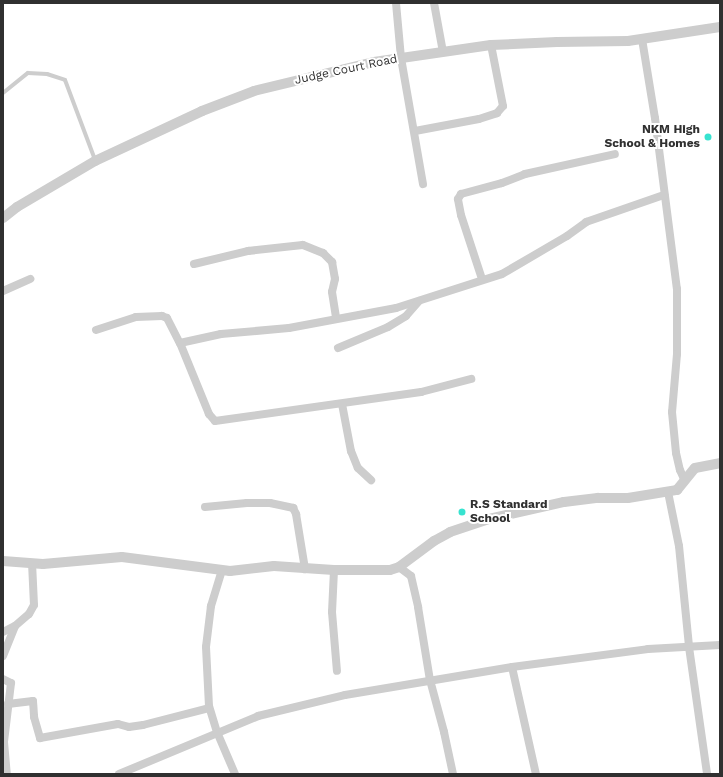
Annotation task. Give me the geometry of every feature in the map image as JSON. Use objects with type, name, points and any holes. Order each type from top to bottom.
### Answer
[{"type":"street","points":[[396,3],[402,58],[423,184]]},
{"type":"street","points":[[434,3],[443,52]]},
{"type":"street","name":"Judge Court Road","points":[[3,218],[17,207],[95,161],[202,111],[254,91],[374,62],[491,45],[628,41],[720,27]]},
{"type":"street","points":[[642,39],[655,118],[677,290],[677,354],[672,412],[676,453],[680,470],[685,481]]},
{"type":"street","points":[[414,131],[480,119],[497,113],[503,106],[491,45]]},
{"type":"street","points":[[482,280],[461,215],[458,200],[461,194],[502,184],[525,174],[615,154]]},
{"type":"street","points":[[180,343],[221,334],[289,328],[396,308],[419,301],[502,274],[567,236],[586,222],[664,195]]},
{"type":"street","points":[[194,264],[248,251],[303,245],[323,253],[332,262],[335,279],[332,292],[336,318]]},
{"type":"street","points":[[3,291],[30,279]]},
{"type":"street","points":[[338,348],[388,327],[406,316],[419,301]]},
{"type":"street","points":[[96,330],[136,317],[162,316],[167,318],[180,343],[209,414],[215,420],[342,404],[421,392],[471,379]]},
{"type":"street","points":[[342,404],[351,451],[358,468],[371,480]]},
{"type":"street","points":[[3,561],[43,564],[122,558],[222,570],[238,570],[274,566],[305,569],[384,571],[399,568],[434,541],[450,532],[489,519],[564,502],[598,498],[628,498],[677,490],[695,468],[720,463]]},
{"type":"street","points":[[668,492],[681,560],[683,602],[707,774]]},
{"type":"street","points":[[205,507],[247,503],[270,503],[293,508],[296,514],[305,569]]},
{"type":"street","points":[[3,632],[15,626],[29,614],[34,605],[32,563]]},
{"type":"street","points":[[399,568],[411,576],[418,607],[430,680],[444,732],[452,774]]},
{"type":"street","points":[[222,570],[211,606],[206,647],[209,708],[217,732],[235,774]]},
{"type":"street","points":[[334,570],[332,612],[337,671]]},
{"type":"street","points":[[3,656],[15,626]]},
{"type":"street","points":[[119,774],[258,716],[345,695],[512,667],[648,649],[720,645]]},
{"type":"street","points":[[512,667],[536,774]]},
{"type":"street","points":[[3,679],[11,683],[4,742],[7,774]]},
{"type":"street","points":[[8,704],[32,701],[34,717],[40,738],[118,724],[129,727],[143,725],[209,708]]},
{"type":"lane","points":[[3,93],[28,73],[47,74],[65,80],[95,161]]},
{"type":"place","name":"NKM High School & Homes","points":[[708,137]]},
{"type":"place","name":"R.S Standard School","points":[[462,512]]}]
